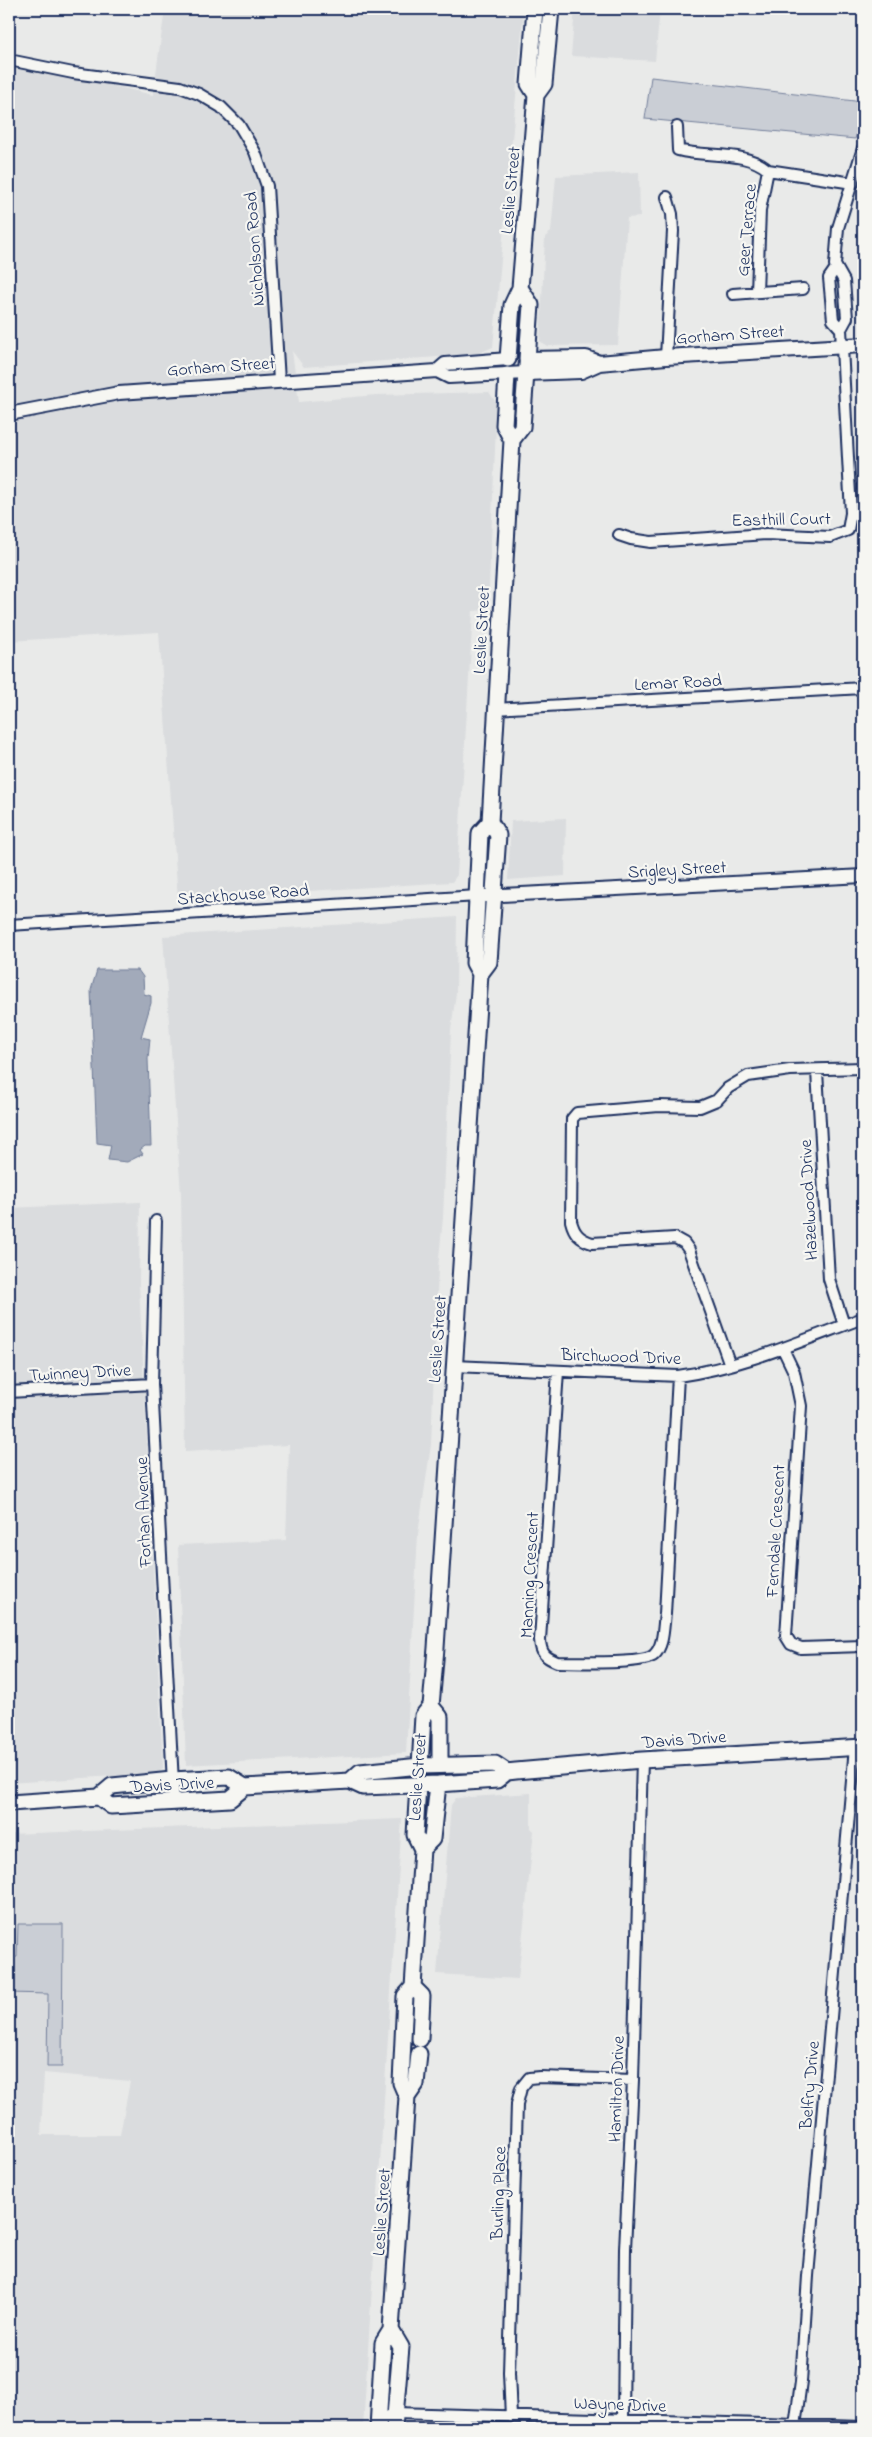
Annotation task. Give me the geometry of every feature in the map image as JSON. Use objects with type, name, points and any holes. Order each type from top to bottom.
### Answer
[{"type":"main road","name":"Leslie Street","points":[[535,9],[529,84],[536,94]]},
{"type":"main road","name":"Leslie Street","points":[[407,2098],[400,2083],[405,1996],[413,1988],[422,1849],[415,1835],[418,1785],[423,1716],[431,1706],[480,974],[474,963],[486,896],[480,833],[490,822],[512,440],[504,426],[508,359],[512,305],[520,288],[536,94],[544,84],[551,9]]},
{"type":"main road","name":"Leslie Street","points":[[512,440],[522,427],[527,366],[530,305],[520,288]]},
{"type":"main road","name":"Gorham Street","points":[[527,366],[586,358],[599,364],[666,357],[863,344]]},
{"type":"main road","name":"Leslie Street","points":[[422,1849],[432,1839],[440,1765],[440,1717],[431,1706]]},
{"type":"main road","name":"Davis Drive","points":[[9,1803],[99,1797],[112,1786],[172,1780],[229,1777],[245,1787],[350,1781],[363,1787],[418,1785],[497,1780],[507,1772],[642,1760],[859,1747]]},
{"type":"main road","name":"Davis Drive","points":[[350,1781],[360,1772],[420,1766],[496,1764],[507,1772]]},
{"type":"main road","name":"Davis Drive","points":[[99,1797],[111,1806],[230,1799],[245,1787]]},
{"type":"main road","name":"Leslie Street","points":[[378,2425],[383,2343],[391,2330],[407,2098],[416,2084],[422,1996],[413,1988]]},
{"type":"main road","name":"Leslie Street","points":[[391,2330],[401,2347],[394,2421]]},
{"type":"street","name":"Nicholson Road","points":[[9,60],[73,73],[180,87],[199,94],[221,107],[239,125],[256,152],[267,186],[279,381]]},
{"type":"street","points":[[677,127],[678,150],[694,155],[732,156],[757,162],[768,170],[853,183]]},
{"type":"street","points":[[842,329],[833,320],[829,278],[836,268],[838,228],[863,148]]},
{"type":"street","name":"Geer Terrace","points":[[757,292],[760,210],[768,170]]},
{"type":"street","points":[[666,357],[673,230],[672,214],[667,197]]},
{"type":"street","points":[[836,268],[844,281],[847,318],[842,329],[843,346]]},
{"type":"street","name":"Geer Terrace","points":[[733,294],[803,288]]},
{"type":"street","name":"Easthill Court","points":[[619,535],[651,542],[766,534],[830,537],[848,530],[851,513],[843,346]]},
{"type":"street","name":"Gorham Street","points":[[437,371],[445,364],[508,359],[527,366]]},
{"type":"street","name":"Gorham Street","points":[[9,414],[120,393],[437,371],[449,377],[507,375],[527,366]]},
{"type":"street","name":"Lemar Road","points":[[496,709],[863,688]]},
{"type":"street","name":"Srigley Street","points":[[486,896],[863,876]]},
{"type":"street","name":"Stackhouse Road","points":[[9,925],[486,896]]},
{"type":"street","points":[[730,1365],[689,1250],[684,1243],[675,1238],[592,1242],[584,1240],[576,1234],[571,1221],[572,1119],[577,1113],[659,1106],[700,1107],[717,1100],[728,1088],[748,1076],[790,1070],[817,1071],[863,1068]]},
{"type":"street","name":"Hazelwood Drive","points":[[817,1071],[829,1279],[844,1325]]},
{"type":"street","name":"Forhan Avenue","points":[[156,1221],[152,1384],[174,1802]]},
{"type":"street","points":[[844,1325],[863,1318]]},
{"type":"street","name":"Birchwood Drive","points":[[454,1366],[678,1376],[704,1373],[783,1349],[844,1325]]},
{"type":"street","name":"Ferndale Crescent","points":[[783,1349],[794,1372],[800,1406],[786,1636],[791,1644],[801,1648],[863,1646]]},
{"type":"street","name":"Manning Crescent","points":[[558,1371],[540,1640],[541,1652],[547,1658],[557,1662],[638,1661],[653,1656],[660,1647],[665,1614],[678,1376]]},
{"type":"street","name":"Twinney Drive","points":[[9,1392],[152,1384]]},
{"type":"street","name":"Belfry Drive","points":[[795,2426],[801,2382],[808,2276],[859,1747]]},
{"type":"street","name":"Hamilton Drive","points":[[623,2420],[625,2249],[633,2080],[642,1760]]},
{"type":"street","name":"Burling Place","points":[[510,2417],[509,2373],[517,2104],[521,2088],[529,2078],[540,2077],[633,2080]]},
{"type":"street","name":"Wayne Drive","points":[[378,2425],[394,2421],[510,2417],[863,2427]]},
{"type":"shaded area","points":[[165,9],[524,9],[493,347],[477,354],[304,367],[292,351],[299,402],[376,395],[489,392],[497,404],[488,610],[473,611],[457,875],[452,882],[178,899],[159,632],[9,641],[9,61],[153,95]]},
{"type":"shaded area","points":[[575,9],[660,9],[655,61],[571,56]]},
{"type":"shaded area","points":[[651,77],[863,102],[863,113],[855,139],[645,119]]},
{"type":"shaded area","points":[[639,172],[640,217],[627,218],[618,345],[547,346],[540,341],[545,237],[551,232],[556,176]]},
{"type":"shaded area","points":[[566,818],[565,876],[508,880],[511,821]]},
{"type":"shaded area","points":[[457,917],[456,993],[451,1030],[443,1218],[438,1268],[431,1445],[418,1534],[406,1753],[186,1765],[178,1545],[286,1540],[289,1445],[185,1451],[181,1194],[163,936]]},
{"type":"shaded area","points":[[140,1202],[139,1283],[163,1768],[158,1773],[9,1783],[9,1208]]},
{"type":"shaded area","points":[[531,1793],[531,1828],[534,1831],[518,1979],[437,1974],[451,1805],[456,1798]]},
{"type":"shaded area","points":[[402,1819],[363,2428],[9,2428],[9,1993],[48,1993],[17,1958],[9,1958],[9,1834]],"holes":[[[44,2073],[130,2081],[120,2135],[41,2135]]]},
{"type":"shaded area","points":[[18,1924],[63,1924],[62,2067],[47,2067],[48,1994],[9,1993],[9,1958],[17,1957]]},
{"type":"water","points":[[97,970],[138,970],[143,977],[144,994],[151,996],[151,1003],[141,1037],[150,1039],[148,1059],[151,1146],[145,1146],[140,1150],[143,1154],[127,1162],[108,1160],[111,1145],[97,1143],[91,990]]}]
